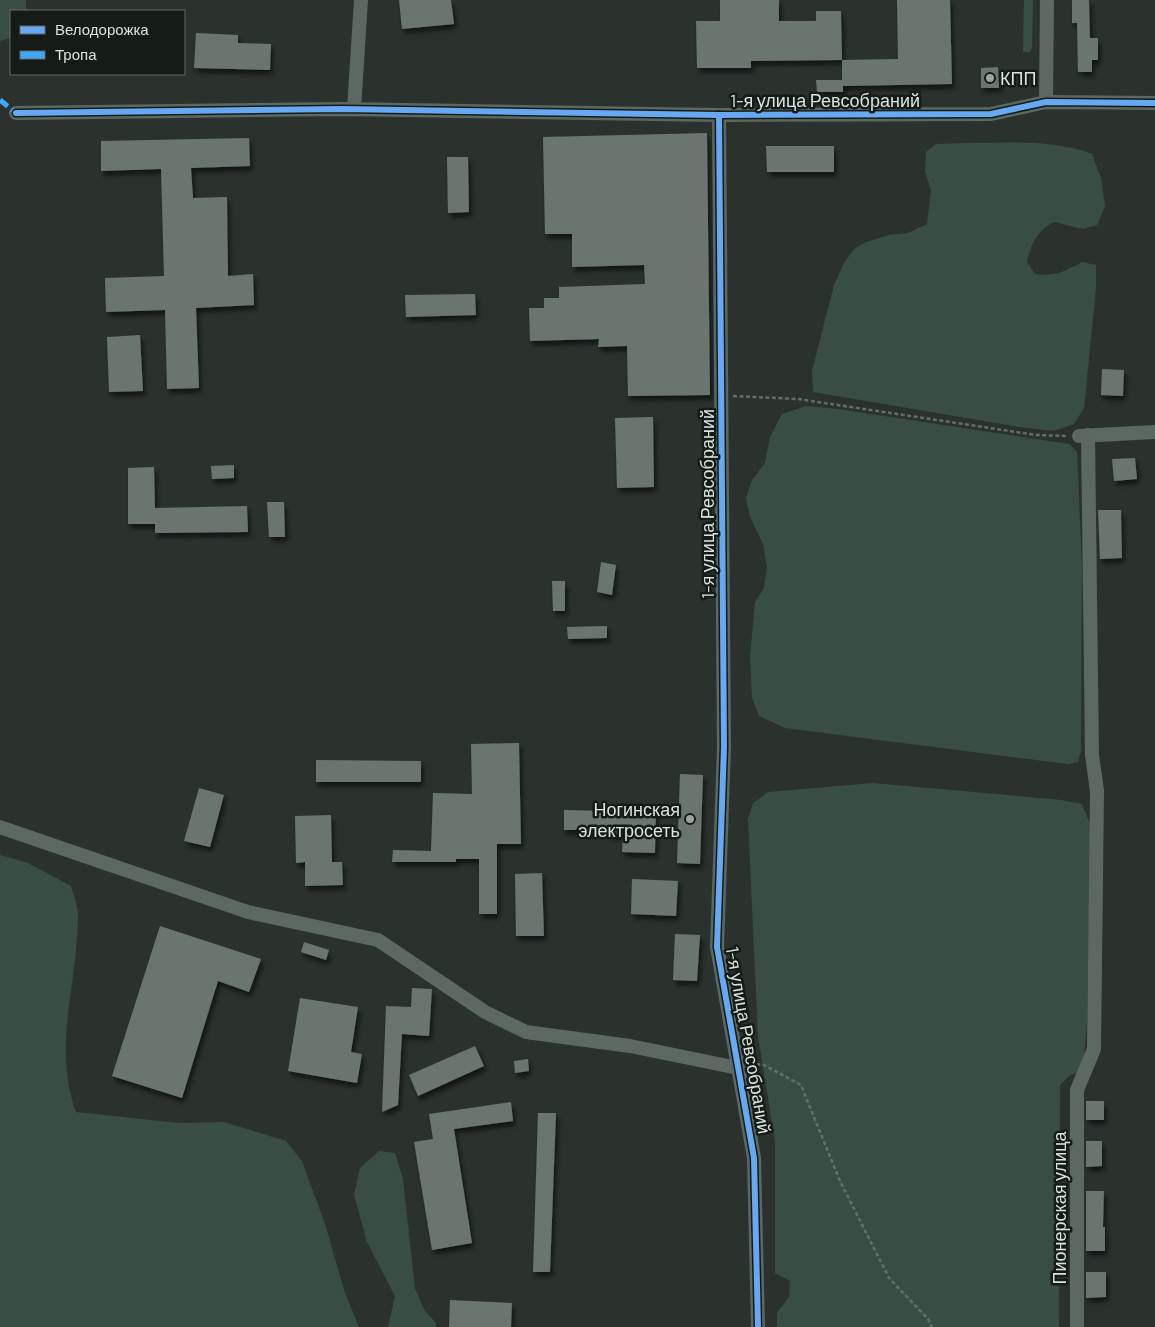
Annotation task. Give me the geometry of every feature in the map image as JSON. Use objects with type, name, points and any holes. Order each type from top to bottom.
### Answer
[{"type":"street","points":[[354,109],[361,0]]},
{"type":"street","points":[[1046,102],[1047,0]]},
{"type":"street","name":"1-я улица Ревсобраний","points":[[758,1327],[754,1158],[717,947],[724,747],[719,115],[991,114],[1046,102],[1155,103]]},
{"type":"street","points":[[16,113],[354,109],[719,115]]},
{"type":"street","points":[[1083,435],[1155,432]]},
{"type":"street","name":"Пионерская улица","points":[[1078,1327],[1077,1090],[1094,1049],[1097,790],[1092,755],[1083,435]]},
{"type":"street","points":[[0,827],[248,912],[378,940],[485,1012],[526,1032],[630,1046],[738,1068]]},
{"type":"path","points":[[721,396],[798,399],[1036,435],[1083,435]]},
{"type":"path","points":[[738,1068],[762,1064],[801,1085],[840,1181],[889,1278],[928,1319],[932,1327]]},
{"type":"green space","points":[[0,0],[26,0],[26,10],[10,10],[10,38],[0,41]]},
{"type":"green space","points":[[1024,0],[1033,0],[1032,48],[1030,52],[1023,52]]},
{"type":"green space","points":[[1030,143],[1077,149],[1092,154],[1101,178],[1105,206],[1097,225],[1083,229],[1054,222],[1043,229],[1036,238],[1027,262],[1035,274],[1042,275],[1060,272],[1082,262],[1096,265],[1096,288],[1084,408],[1074,424],[1054,431],[1019,427],[813,392],[812,371],[834,285],[844,263],[854,249],[866,242],[889,235],[908,233],[927,224],[931,190],[925,171],[926,152],[936,144]]},
{"type":"green space","points":[[806,406],[838,409],[1069,444],[1077,452],[1082,566],[1081,751],[1078,762],[1068,764],[785,728],[759,716],[752,698],[750,657],[755,602],[764,588],[767,567],[763,544],[750,517],[746,498],[752,480],[765,463],[770,437],[782,414]]},
{"type":"green space","points":[[873,783],[1061,800],[1082,804],[1091,827],[1087,1021],[1084,1057],[1079,1072],[1069,1076],[1060,1085],[1059,1327],[777,1327],[777,1313],[789,1297],[790,1281],[775,1273],[775,1142],[758,1036],[748,819],[753,803],[768,792]]},
{"type":"green space","points":[[0,855],[28,863],[71,886],[78,916],[68,1014],[66,1064],[69,1088],[76,1112],[179,1123],[224,1122],[286,1141],[302,1161],[325,1224],[345,1293],[359,1327],[0,1327]]},
{"type":"green space","points":[[379,1151],[395,1153],[403,1179],[415,1289],[425,1311],[436,1323],[436,1327],[388,1327],[395,1296],[367,1242],[354,1195],[360,1168]]},
{"type":"building","points":[[399,0],[451,0],[454,24],[402,29]]},
{"type":"building","points":[[720,0],[779,0],[779,21],[816,21],[816,11],[841,11],[842,60],[751,61],[751,68],[697,68],[696,21],[720,21]]},
{"type":"building","points":[[897,0],[950,0],[952,84],[843,86],[843,92],[817,92],[816,80],[842,80],[842,60],[898,59]]},
{"type":"building","points":[[1072,0],[1089,0],[1090,38],[1098,38],[1098,60],[1092,60],[1092,72],[1078,72],[1077,23],[1072,23]]},
{"type":"building","points":[[196,33],[238,35],[238,43],[271,44],[270,70],[194,68]]},
{"type":"building","name":"КПП","points":[[998,67],[999,88],[981,88],[981,68]]},
{"type":"building","points":[[707,133],[710,395],[628,396],[627,346],[598,347],[599,339],[530,341],[529,308],[544,308],[544,298],[559,298],[559,287],[645,284],[644,265],[572,267],[572,234],[545,234],[543,137]]},
{"type":"building","points":[[249,138],[250,166],[191,168],[193,198],[227,197],[228,276],[253,274],[254,305],[196,308],[199,388],[167,389],[165,310],[106,312],[105,278],[164,276],[161,169],[101,171],[101,141]]},
{"type":"building","points":[[766,146],[834,146],[834,172],[767,172]]},
{"type":"building","points":[[447,157],[468,157],[469,212],[448,213]]},
{"type":"building","points":[[475,294],[476,315],[406,317],[405,295]]},
{"type":"building","points":[[140,335],[143,391],[109,392],[107,337]]},
{"type":"building","points":[[1102,369],[1124,370],[1123,396],[1101,395]]},
{"type":"building","points":[[653,417],[654,487],[617,488],[615,418]]},
{"type":"building","points":[[1135,458],[1137,479],[1114,481],[1112,459]]},
{"type":"building","points":[[234,465],[234,478],[212,479],[211,466]]},
{"type":"building","points":[[154,467],[155,508],[247,506],[248,532],[155,533],[155,524],[128,524],[128,468]]},
{"type":"building","points":[[267,502],[284,502],[285,537],[269,537]]},
{"type":"building","points":[[1098,510],[1121,510],[1122,558],[1100,559]]},
{"type":"building","points":[[601,562],[616,565],[612,595],[597,592]]},
{"type":"building","points":[[552,581],[565,581],[565,611],[553,611]]},
{"type":"building","points":[[607,626],[607,638],[568,639],[567,627]]},
{"type":"building","points":[[519,743],[521,844],[497,844],[497,914],[479,914],[479,859],[456,859],[456,862],[392,862],[393,850],[431,851],[433,793],[472,794],[471,744]]},
{"type":"building","points":[[316,760],[421,761],[421,782],[316,782]]},
{"type":"building","name":"Ногинская электросеть","points":[[680,774],[703,775],[700,864],[677,863]]},
{"type":"building","points":[[199,788],[224,795],[210,847],[184,841]]},
{"type":"building","points":[[610,807],[656,808],[655,853],[622,852],[623,835],[609,835],[609,830],[564,830],[564,810],[610,811]]},
{"type":"building","points":[[331,815],[332,862],[342,862],[343,885],[305,886],[305,862],[296,863],[295,816]]},
{"type":"building","points":[[542,873],[544,936],[516,936],[515,874]]},
{"type":"building","points":[[632,879],[678,881],[676,916],[631,914]]},
{"type":"building","points":[[160,926],[261,959],[249,992],[218,981],[182,1098],[112,1076]]},
{"type":"building","points":[[675,934],[700,935],[697,981],[673,980]]},
{"type":"building","points":[[304,942],[329,950],[326,960],[301,952]]},
{"type":"building","points":[[412,988],[432,989],[429,1036],[402,1034],[398,1105],[382,1112],[386,1006],[411,1007]]},
{"type":"building","points":[[300,998],[358,1007],[351,1052],[362,1054],[357,1083],[288,1071]]},
{"type":"building","points":[[475,1046],[484,1066],[418,1096],[409,1075]]},
{"type":"building","points":[[528,1059],[529,1071],[515,1073],[514,1061]]},
{"type":"building","points":[[1086,1101],[1104,1101],[1104,1120],[1086,1120]]},
{"type":"building","points":[[511,1102],[513,1121],[454,1129],[472,1243],[432,1250],[414,1142],[433,1139],[429,1114]]},
{"type":"building","points":[[538,1113],[556,1113],[550,1272],[533,1272]]},
{"type":"building","points":[[1086,1141],[1102,1141],[1102,1166],[1086,1167]]},
{"type":"building","points":[[1086,1191],[1104,1191],[1103,1227],[1105,1227],[1105,1251],[1086,1251]]},
{"type":"building","points":[[1086,1272],[1106,1272],[1106,1297],[1086,1298]]},
{"type":"building","points":[[450,1300],[512,1303],[511,1327],[449,1327]]},
{"type":"marked path","points":[[0,100],[16,113]]},
{"type":"cycle path","points":[[16,113],[343,109],[719,115],[991,114],[1046,102],[1155,103]]},
{"type":"cycle path","points":[[719,115],[724,747],[717,947],[754,1158],[758,1327]]},
{"type":"place","name":"КПП","points":[[990,78]]},
{"type":"place","name":"Ногинская электросеть","points":[[690,819]]}]
